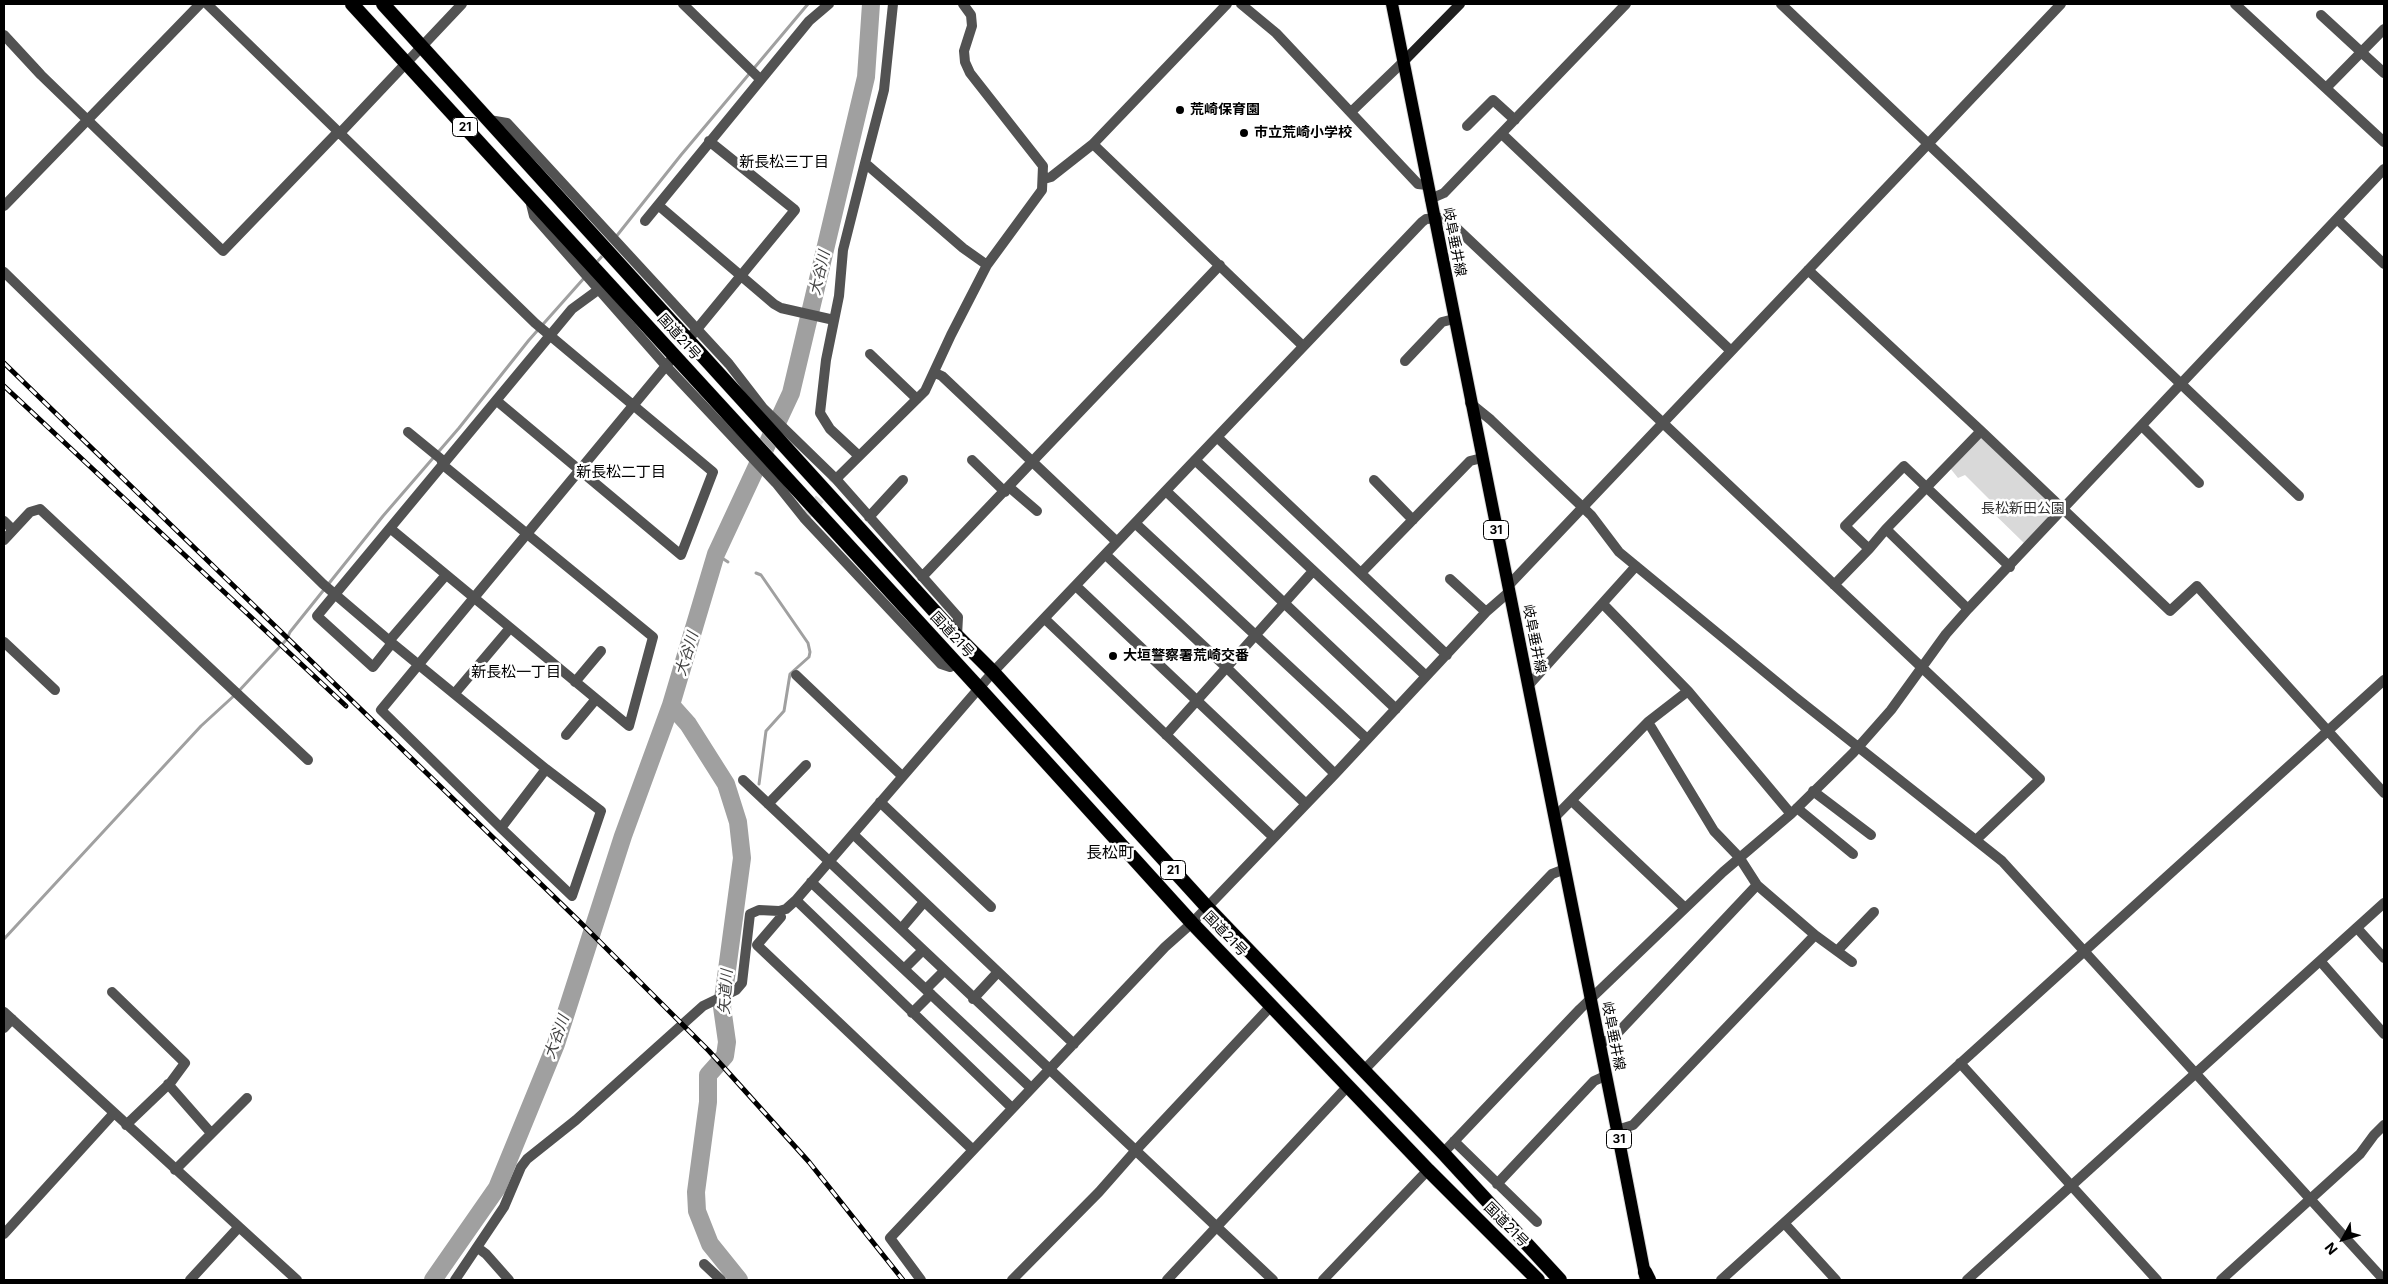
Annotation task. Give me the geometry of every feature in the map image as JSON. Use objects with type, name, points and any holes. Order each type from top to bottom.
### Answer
[{"type":"highway","name":"国道21号","points":[[352,4],[599,273],[744,440],[978,687],[1192,923],[1347,1087],[1538,1280]]},
{"type":"highway","name":"国道21号","points":[[383,4],[592,234],[616,250],[794,448],[957,636],[1206,906],[1443,1153],[1560,1280]]},
{"type":"highway","name":"21","points":[[1534,1253],[1567,1280]]},
{"type":"main road","name":"岐阜垂井線","points":[[1392,4],[1470,403],[1647,1278]]},
{"type":"main road","points":[[1404,61],[1460,4]]},
{"type":"street","points":[[4,206],[200,4]]},
{"type":"street","points":[[207,4],[535,323],[713,472],[681,555],[497,401]]},
{"type":"street","points":[[4,35],[88,121],[223,251],[462,4]]},
{"type":"street","points":[[683,4],[760,79]]},
{"type":"street","points":[[645,221],[809,21],[829,4]]},
{"type":"street","points":[[859,456],[830,429],[820,413],[831,320],[845,240],[884,90],[893,4]]},
{"type":"street","points":[[836,479],[925,391],[987,265],[1042,190],[1044,179],[1043,166],[1034,152],[970,73],[964,62],[964,51],[972,26],[971,15],[964,4]]},
{"type":"street","points":[[1044,179],[1051,177],[1092,144],[1226,4]]},
{"type":"street","points":[[1241,4],[1276,33],[1418,184],[1428,185]]},
{"type":"street","points":[[1430,199],[1444,193],[1626,4]]},
{"type":"street","points":[[1781,4],[2299,496]]},
{"type":"street","points":[[921,1280],[890,1238],[1165,947],[1192,923],[1206,906],[1335,774],[1508,589],[1581,506],[2061,4]]},
{"type":"street","points":[[2235,4],[2384,142]]},
{"type":"street","points":[[2322,14],[2384,73]]},
{"type":"street","points":[[2326,88],[2384,29]]},
{"type":"street","points":[[1351,112],[1404,61]]},
{"type":"street","points":[[1467,126],[1493,100],[1515,120]]},
{"type":"street","points":[[489,120],[507,123],[610,235],[616,250],[695,332],[729,364],[762,414]]},
{"type":"street","points":[[1502,134],[1731,351]]},
{"type":"street","points":[[695,332],[795,210],[709,141]]},
{"type":"street","points":[[1092,144],[1303,346]]},
{"type":"street","points":[[865,162],[963,248],[987,265]]},
{"type":"street","points":[[1443,1153],[1591,999],[1739,857],[1794,811],[1858,746],[1891,710],[1946,634],[1968,609],[2064,510],[2384,169]]},
{"type":"street","points":[[530,198],[534,216],[598,290],[744,440]]},
{"type":"street","points":[[658,205],[774,304],[831,320]]},
{"type":"street","points":[[455,1280],[504,1207],[527,1159],[553,1140],[712,1000],[736,990],[742,983],[750,914],[759,910],[780,911],[786,909],[796,900],[992,672],[1045,619],[1422,222],[1434,218],[1444,218],[1450,221],[2040,779],[1976,840]]},
{"type":"street","points":[[2338,220],[2384,264]]},
{"type":"street","points":[[922,577],[1220,265]]},
{"type":"street","points":[[1808,270],[1981,431],[2170,612],[2197,586],[2384,793]]},
{"type":"street","points":[[4,272],[323,584],[391,642],[419,664],[455,693],[546,769],[601,811],[572,896],[381,710],[419,664],[475,598],[526,534],[581,471],[668,364]]},
{"type":"street","points":[[446,575],[373,667],[317,616],[334,592],[391,528],[439,459],[497,401],[547,333],[572,308],[598,290]]},
{"type":"street","points":[[1405,361],[1442,322],[1454,318]]},
{"type":"street","points":[[870,354],[917,399]]},
{"type":"street","points":[[935,373],[942,376],[1117,542]]},
{"type":"street","points":[[1470,403],[1492,420],[1581,506],[1619,552],[2002,861],[2384,1280]]},
{"type":"street","points":[[2142,426],[2199,483]]},
{"type":"street","points":[[1834,584],[1981,431]]},
{"type":"street","points":[[391,528],[629,726],[653,637],[526,534],[408,432]]},
{"type":"street","points":[[1217,438],[1447,655]]},
{"type":"street","points":[[794,448],[836,479],[958,617],[957,636]]},
{"type":"street","points":[[1361,574],[1470,461],[1482,458]]},
{"type":"street","points":[[972,460],[1037,511]]},
{"type":"street","points":[[1195,460],[1426,676]]},
{"type":"street","points":[[1869,549],[1845,526],[1904,466],[2010,567]]},
{"type":"street","points":[[868,517],[903,480]]},
{"type":"street","points":[[1374,480],[1413,520]]},
{"type":"street","points":[[1166,490],[1396,708]]},
{"type":"street","points":[[4,540],[30,512],[40,509],[308,760]]},
{"type":"street","points":[[4,521],[13,530]]},
{"type":"street","points":[[1135,524],[1367,739]]},
{"type":"street","points":[[1886,529],[1968,609]]},
{"type":"street","points":[[1106,554],[1226,667],[1335,774]]},
{"type":"street","points":[[1528,686],[1570,637],[1603,604],[1636,566]]},
{"type":"street","points":[[1166,735],[1312,571]]},
{"type":"street","points":[[1450,579],[1486,612]]},
{"type":"street","points":[[1076,586],[1306,804]]},
{"type":"street","points":[[1603,604],[1688,691],[1794,811],[1853,854]]},
{"type":"street","points":[[1045,619],[1273,837]]},
{"type":"street","points":[[455,693],[510,628]]},
{"type":"street","points":[[4,642],[55,690]]},
{"type":"street","points":[[575,682],[601,651]]},
{"type":"street","points":[[796,675],[902,776]]},
{"type":"street","points":[[1721,1280],[2384,680]]},
{"type":"street","points":[[1554,818],[1648,722],[1688,691]]},
{"type":"street","points":[[566,735],[596,699]]},
{"type":"street","points":[[1648,722],[1714,831],[1739,857],[1757,885],[1815,935],[1852,962]]},
{"type":"street","points":[[768,804],[806,765]]},
{"type":"street","points":[[501,828],[546,769]]},
{"type":"street","points":[[743,780],[922,951],[1273,1280]]},
{"type":"street","points":[[1814,791],[1871,836]]},
{"type":"street","points":[[1572,801],[1685,908]]},
{"type":"street","points":[[880,802],[991,907]]},
{"type":"street","points":[[853,834],[1074,1044]]},
{"type":"street","points":[[1364,1070],[1552,874],[1565,869]]},
{"type":"street","points":[[811,882],[1031,1088]]},
{"type":"street","points":[[1600,1042],[1611,1040],[1757,885]]},
{"type":"street","points":[[796,900],[1012,1108]]},
{"type":"street","points":[[901,929],[924,902]]},
{"type":"street","points":[[1967,1280],[2384,903]]},
{"type":"street","points":[[780,911],[780,917],[757,945],[973,1150]]},
{"type":"street","points":[[1836,951],[1874,912]]},
{"type":"street","points":[[2357,928],[2384,958]]},
{"type":"street","points":[[1618,1130],[1633,1125],[1815,935]]},
{"type":"street","points":[[904,969],[922,951]]},
{"type":"street","points":[[2320,962],[2384,1034]]},
{"type":"street","points":[[912,1013],[944,971]]},
{"type":"street","points":[[973,998],[998,972]]},
{"type":"street","points":[[112,992],[185,1063],[168,1084],[126,1125]]},
{"type":"street","points":[[1012,1280],[1099,1192],[1271,1006]]},
{"type":"street","points":[[4,1028],[8,1015],[238,1228],[297,1280]]},
{"type":"street","points":[[1960,1063],[2157,1280]]},
{"type":"street","points":[[1497,1184],[1594,1081],[1606,1076]]},
{"type":"street","points":[[168,1084],[211,1133]]},
{"type":"street","points":[[1167,1280],[1347,1087]]},
{"type":"street","points":[[175,1170],[247,1098]]},
{"type":"street","points":[[4,1234],[114,1113]]},
{"type":"street","points":[[2221,1280],[2360,1154],[2384,1125]]},
{"type":"street","points":[[1454,1141],[1537,1222]]},
{"type":"street","points":[[1323,1280],[1428,1170]]},
{"type":"street","points":[[1785,1224],[1836,1280]]},
{"type":"street","points":[[190,1280],[238,1228]]},
{"type":"street","points":[[478,1248],[486,1254],[509,1280]]},
{"type":"street","points":[[704,1264],[721,1280]]},
{"type":"green space","name":"長松新田公園","points":[[1975,432],[2057,509],[2024,543],[1985,505],[1990,500],[1965,475],[1958,478],[1950,468]]},
{"type":"waterway","points":[[615,238],[681,155],[808,4]]},
{"type":"waterway","name":"大谷川","points":[[433,1280],[497,1188],[556,1044],[623,836],[671,705],[716,554],[791,393],[866,77],[871,4]]},
{"type":"waterway","points":[[595,264],[604,254]]},
{"type":"waterway","points":[[4,939],[201,726],[237,693],[287,639],[290,632],[383,516],[459,428],[529,340],[585,277]]},
{"type":"waterway","points":[[716,554],[728,562]]},
{"type":"waterway","points":[[756,573],[761,575],[808,643],[810,652],[809,657],[790,674],[784,711],[766,731],[759,784]]},
{"type":"waterway","name":"矢道川","points":[[671,705],[688,724],[726,784],[738,822],[742,858],[722,1007],[727,1042],[725,1056],[708,1075],[708,1102],[696,1192],[697,1211],[710,1244],[739,1280]]},
{"type":"tunnel","points":[[671,360],[692,335]]},
{"type":"tunnel","points":[[804,518],[836,479]]},
{"type":"railway","points":[[4,363],[577,919],[709,1051],[809,1162],[903,1280]]},
{"type":"railway","points":[[4,386],[346,706]]},
{"type":"place","name":"荒崎保育園","points":[[1180,110]]},
{"type":"place","name":"市立荒崎小学校","points":[[1244,133]]},
{"type":"place","name":"大垣警察署荒崎交番","points":[[1113,656]]},
{"type":"district","name":"新長松三丁目","points":[[784,162]]},
{"type":"district","name":"新長松二丁目","points":[[621,472]]},
{"type":"district","name":"新長松一丁目","points":[[516,672]]},
{"type":"district","name":"長松町","points":[[1110,853]]}]
